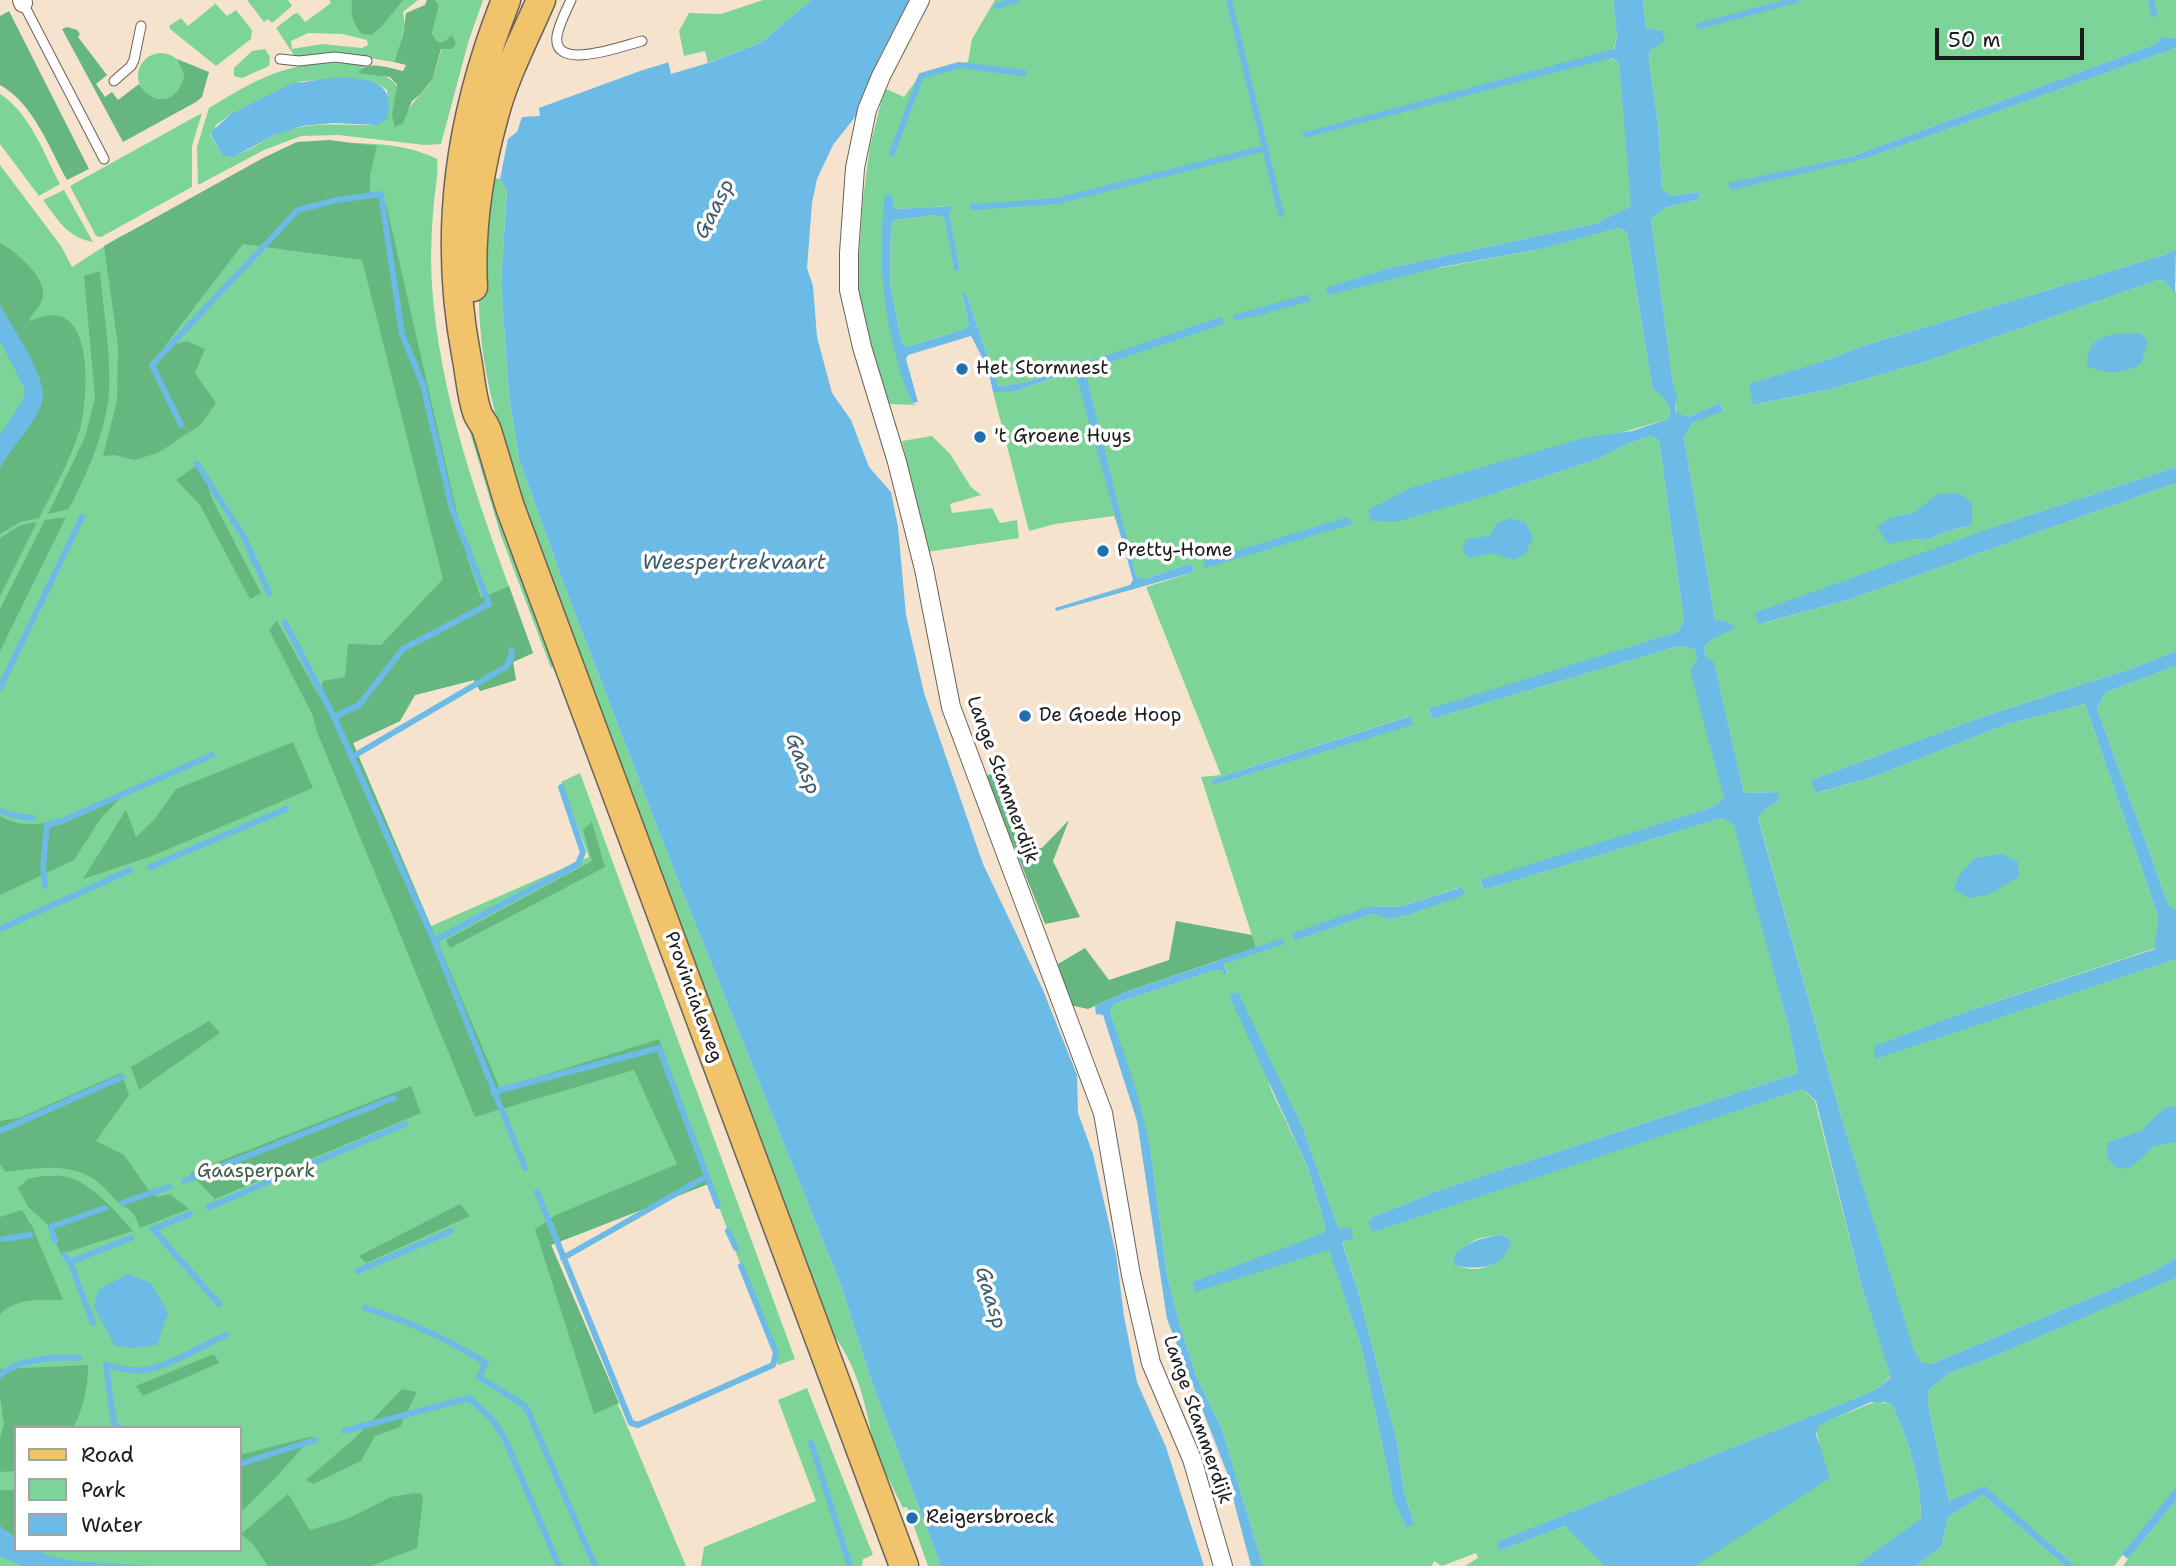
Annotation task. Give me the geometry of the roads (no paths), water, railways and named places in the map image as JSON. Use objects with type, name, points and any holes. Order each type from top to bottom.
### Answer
[{"type":"main road","name":"Provincialeweg","points":[[506,0],[484,61],[471,109],[460,165],[455,215],[454,259],[458,312],[477,412],[486,428],[523,544],[904,1566]]},
{"type":"main road","name":"Provincialeweg","points":[[486,428],[488,412],[476,338],[473,280],[479,189],[494,114],[541,0]]},
{"type":"street","name":"Lange Stammerdijk","points":[[920,0],[881,76],[867,110],[855,167],[849,290],[862,347],[885,416],[911,516],[951,707],[1103,1113],[1131,1275],[1151,1363],[1192,1459],[1223,1566]]},
{"type":"lane","points":[[571,0],[557,36],[559,47],[567,55],[579,56],[642,41]]},
{"type":"lane","points":[[22,1],[104,159]]},
{"type":"lane","points":[[114,81],[131,66],[141,26]]},
{"type":"lane","points":[[280,59],[299,61],[335,57],[368,61]]},
{"type":"water","name":"Weespertrekvaart","points":[[811,0],[909,0],[878,60],[859,112],[833,145],[817,179],[812,203],[807,268],[813,286],[817,337],[832,393],[851,420],[869,467],[891,492],[898,527],[906,615],[924,693],[983,864],[1043,990],[1077,1075],[1078,1113],[1093,1154],[1116,1254],[1124,1316],[1137,1382],[1166,1447],[1204,1566],[941,1566],[871,1380],[842,1288],[673,868],[566,590],[519,459],[509,396],[501,282],[507,190],[500,179],[508,139],[517,132],[522,117],[540,116],[539,108],[640,71],[705,51],[709,63],[762,42]]},
{"type":"water","points":[[1613,0],[1643,0],[1646,28],[1663,31],[1665,40],[1649,51],[1658,123],[1662,189],[1671,196],[1698,192],[1700,199],[1665,208],[1651,219],[1673,384],[1678,400],[1675,402],[1676,412],[1688,417],[1720,403],[1724,411],[1692,423],[1684,438],[1715,619],[1731,623],[1735,628],[1713,639],[1704,647],[1706,657],[1714,662],[1744,793],[1779,792],[1777,803],[1767,807],[1758,818],[1841,1116],[1914,1350],[1922,1363],[1931,1364],[2155,1271],[2176,1258],[2176,1277],[2173,1279],[1949,1373],[1928,1391],[1928,1405],[1949,1501],[1985,1486],[2075,1566],[2065,1566],[1983,1495],[1948,1517],[1942,1546],[1916,1566],[1855,1566],[1921,1519],[1919,1490],[1909,1447],[1892,1405],[1884,1402],[1871,1402],[1819,1425],[1816,1434],[1830,1478],[1695,1566],[1605,1566],[1565,1526],[1499,1551],[1497,1542],[1861,1396],[1878,1388],[1891,1377],[1861,1284],[1816,1101],[1803,1089],[1373,1232],[1368,1222],[1373,1217],[1437,1191],[1798,1073],[1789,1028],[1734,825],[1722,818],[1484,890],[1480,880],[1713,807],[1724,798],[1690,671],[1697,659],[1695,649],[1679,646],[1432,719],[1429,709],[1677,632],[1684,621],[1659,440],[1650,436],[1598,459],[1396,522],[1371,521],[1368,510],[1413,487],[1584,438],[1632,431],[1668,419],[1669,405],[1652,387],[1627,232],[1618,228],[1541,249],[1442,267],[1328,295],[1326,288],[1389,268],[1598,223],[1631,205],[1619,63],[1611,58],[1304,138],[1302,133],[1614,49],[1617,38]]},
{"type":"water","points":[[2161,37],[2176,38],[2176,48],[1864,159],[1731,190],[1728,183],[1850,157],[2156,44]]},
{"type":"water","points":[[331,78],[365,80],[382,88],[389,105],[387,119],[378,125],[333,123],[302,126],[275,135],[233,157],[223,156],[212,137],[212,131],[232,113],[291,84]]},
{"type":"water","points":[[892,194],[894,209],[953,206],[949,213],[960,270],[955,271],[944,218],[936,215],[894,220],[891,224],[890,284],[902,343],[907,347],[962,330],[969,325],[962,294],[966,293],[989,360],[984,361],[971,336],[908,355],[906,359],[918,402],[912,403],[895,353],[882,274],[885,195]]},
{"type":"water","points":[[2176,249],[2175,293],[2165,281],[2158,280],[1924,362],[1831,389],[1753,405],[1749,384],[1869,344],[2164,255]]},
{"type":"water","points":[[1308,294],[1310,301],[1257,316],[1235,320],[1233,315]]},
{"type":"water","points":[[0,305],[35,367],[43,393],[42,403],[34,418],[0,467],[0,435],[23,400],[25,389],[0,341]]},
{"type":"water","points":[[1221,317],[1224,324],[1102,365],[1088,373],[1088,383],[1136,576],[1145,579],[1191,563],[1194,572],[1056,611],[1055,608],[1130,585],[1133,580],[1076,375],[1062,375],[1013,392],[993,392],[988,369],[993,367],[999,387],[1030,381]]},
{"type":"water","points":[[2139,333],[2148,341],[2141,364],[2114,372],[2087,366],[2088,355],[2096,341],[2111,335]]},
{"type":"water","points":[[2176,467],[2176,483],[1848,600],[1759,624],[1754,613],[2003,524]]},
{"type":"water","points":[[1959,493],[1972,502],[1972,525],[1927,540],[1913,539],[1888,544],[1877,527],[1892,517],[1913,513],[1938,494]]},
{"type":"water","points":[[1348,517],[1352,524],[1206,568],[1203,561]]},
{"type":"water","points":[[1510,518],[1525,522],[1533,538],[1525,554],[1514,560],[1491,553],[1469,558],[1462,550],[1466,539],[1490,536],[1496,524]]},
{"type":"water","points":[[2176,651],[2176,666],[2106,692],[2097,709],[2169,906],[2176,910],[2176,959],[1875,1059],[1874,1046],[1971,1010],[2155,949],[2158,916],[2085,704],[2005,725],[1873,777],[1816,793],[1811,780],[1985,716],[2133,668]]},
{"type":"water","points":[[1410,716],[1413,725],[1213,785],[1211,780]]},
{"type":"water","points":[[2003,854],[2018,862],[2019,877],[1988,895],[1968,898],[1954,889],[1959,875],[1975,858]]},
{"type":"water","points":[[1462,887],[1465,895],[1409,915],[1389,919],[1373,914],[1294,941],[1292,933],[1371,906],[1399,907]]},
{"type":"water","points":[[1221,960],[1228,974],[1225,975],[1221,970],[1212,971],[1114,1004],[1110,1011],[1137,1093],[1150,1145],[1167,1275],[1180,1326],[1197,1378],[1222,1429],[1263,1566],[1251,1566],[1231,1483],[1167,1319],[1137,1121],[1103,1015],[1096,1014],[1095,1006],[1128,991]]},
{"type":"water","points":[[1238,992],[1303,1128],[1337,1225],[1350,1228],[1354,1238],[1342,1242],[1358,1291],[1397,1442],[1404,1492],[1414,1523],[1407,1528],[1394,1500],[1361,1346],[1329,1250],[1195,1292],[1192,1282],[1324,1233],[1325,1224],[1307,1166],[1229,995]]},
{"type":"water","points":[[2166,1107],[2176,1107],[2176,1142],[2153,1146],[2128,1169],[2115,1167],[2108,1158],[2107,1143],[2141,1131]]},
{"type":"water","points":[[1501,1235],[1511,1240],[1503,1257],[1497,1262],[1472,1268],[1454,1265],[1455,1254],[1465,1246]]},
{"type":"water","points":[[128,1274],[151,1283],[168,1313],[157,1345],[131,1348],[115,1346],[94,1307],[98,1290]]},
{"type":"water","points":[[2176,1487],[2176,1501],[2128,1559],[2122,1554]]},
{"type":"water","points":[[0,1526],[14,1536],[14,1552],[41,1552],[72,1561],[152,1566],[22,1566],[0,1556]]},
{"type":"waterway","points":[[997,6],[1016,0]]},
{"type":"waterway","points":[[1229,0],[1281,214]]},
{"type":"waterway","points":[[1699,26],[1796,0]]},
{"type":"waterway","points":[[2151,0],[2154,14]]},
{"type":"waterway","points":[[892,153],[921,76],[959,65],[1024,73]]},
{"type":"waterway","points":[[973,207],[1057,201],[1266,148]]},
{"type":"waterway","points":[[181,425],[152,365],[298,210],[337,200],[381,194],[402,334],[423,385],[452,509],[489,604],[403,649],[359,705],[334,717]]},
{"type":"waterway","points":[[197,464],[244,537],[269,593]]},
{"type":"waterway","points":[[0,688],[82,517]]},
{"type":"waterway","points":[[285,623],[334,717],[434,941],[525,1168]]},
{"type":"waterway","points":[[352,757],[507,666],[512,655],[511,650]]},
{"type":"waterway","points":[[45,886],[43,866],[47,825],[62,821],[212,755]]},
{"type":"waterway","points":[[434,941],[578,864],[583,852],[561,787]]},
{"type":"waterway","points":[[150,867],[286,809]]},
{"type":"waterway","points":[[0,811],[33,818]]},
{"type":"waterway","points":[[0,929],[130,870]]},
{"type":"waterway","points":[[1221,962],[1281,942]]},
{"type":"waterway","points":[[493,1092],[659,1048],[718,1206]]},
{"type":"waterway","points":[[0,1131],[122,1077]]},
{"type":"waterway","points":[[184,1181],[394,1098]]},
{"type":"waterway","points":[[209,1207],[405,1124]]},
{"type":"waterway","points":[[563,1258],[707,1176]]},
{"type":"waterway","points":[[122,1203],[169,1187]]},
{"type":"waterway","points":[[537,1192],[631,1423],[638,1425],[773,1365],[776,1353],[741,1266]]},
{"type":"waterway","points":[[55,1241],[51,1227],[105,1208]]},
{"type":"waterway","points":[[190,1214],[153,1229],[219,1304]]},
{"type":"waterway","points":[[358,1271],[451,1231]]},
{"type":"waterway","points":[[728,1231],[736,1248]]},
{"type":"waterway","points":[[3,1239],[30,1235]]},
{"type":"waterway","points":[[70,1262],[131,1238]]},
{"type":"waterway","points":[[64,1254],[70,1262],[93,1323]]},
{"type":"waterway","points":[[365,1308],[427,1331],[486,1363],[479,1377],[524,1405],[595,1566]]},
{"type":"waterway","points":[[117,1426],[114,1423],[106,1365],[135,1370],[155,1368],[226,1335]]},
{"type":"waterway","points":[[0,1375],[27,1362],[79,1358]]},
{"type":"waterway","points":[[344,1431],[469,1398],[492,1419],[505,1439],[559,1566]]},
{"type":"waterway","points":[[242,1463],[315,1440]]},
{"type":"waterway","points":[[811,1443],[850,1566]]},
{"type":"place","name":"Het Stormnest","points":[[962,369]]},
{"type":"place","name":"'t Groene Huys","points":[[980,437]]},
{"type":"place","name":"Pretty-Home","points":[[1103,551]]},
{"type":"place","name":"De Goede Hoop","points":[[1025,716]]},
{"type":"place","name":"Reigersbroeck","points":[[912,1518]]},
{"type":"water label","name":"Gaasp","points":[[715,209]]},
{"type":"water label","name":"Gaasp","points":[[802,764]]},
{"type":"water label","name":"Gaasp","points":[[990,1298]]},
{"type":"park label","name":"Gaasperpark","points":[[256,1172]]}]
